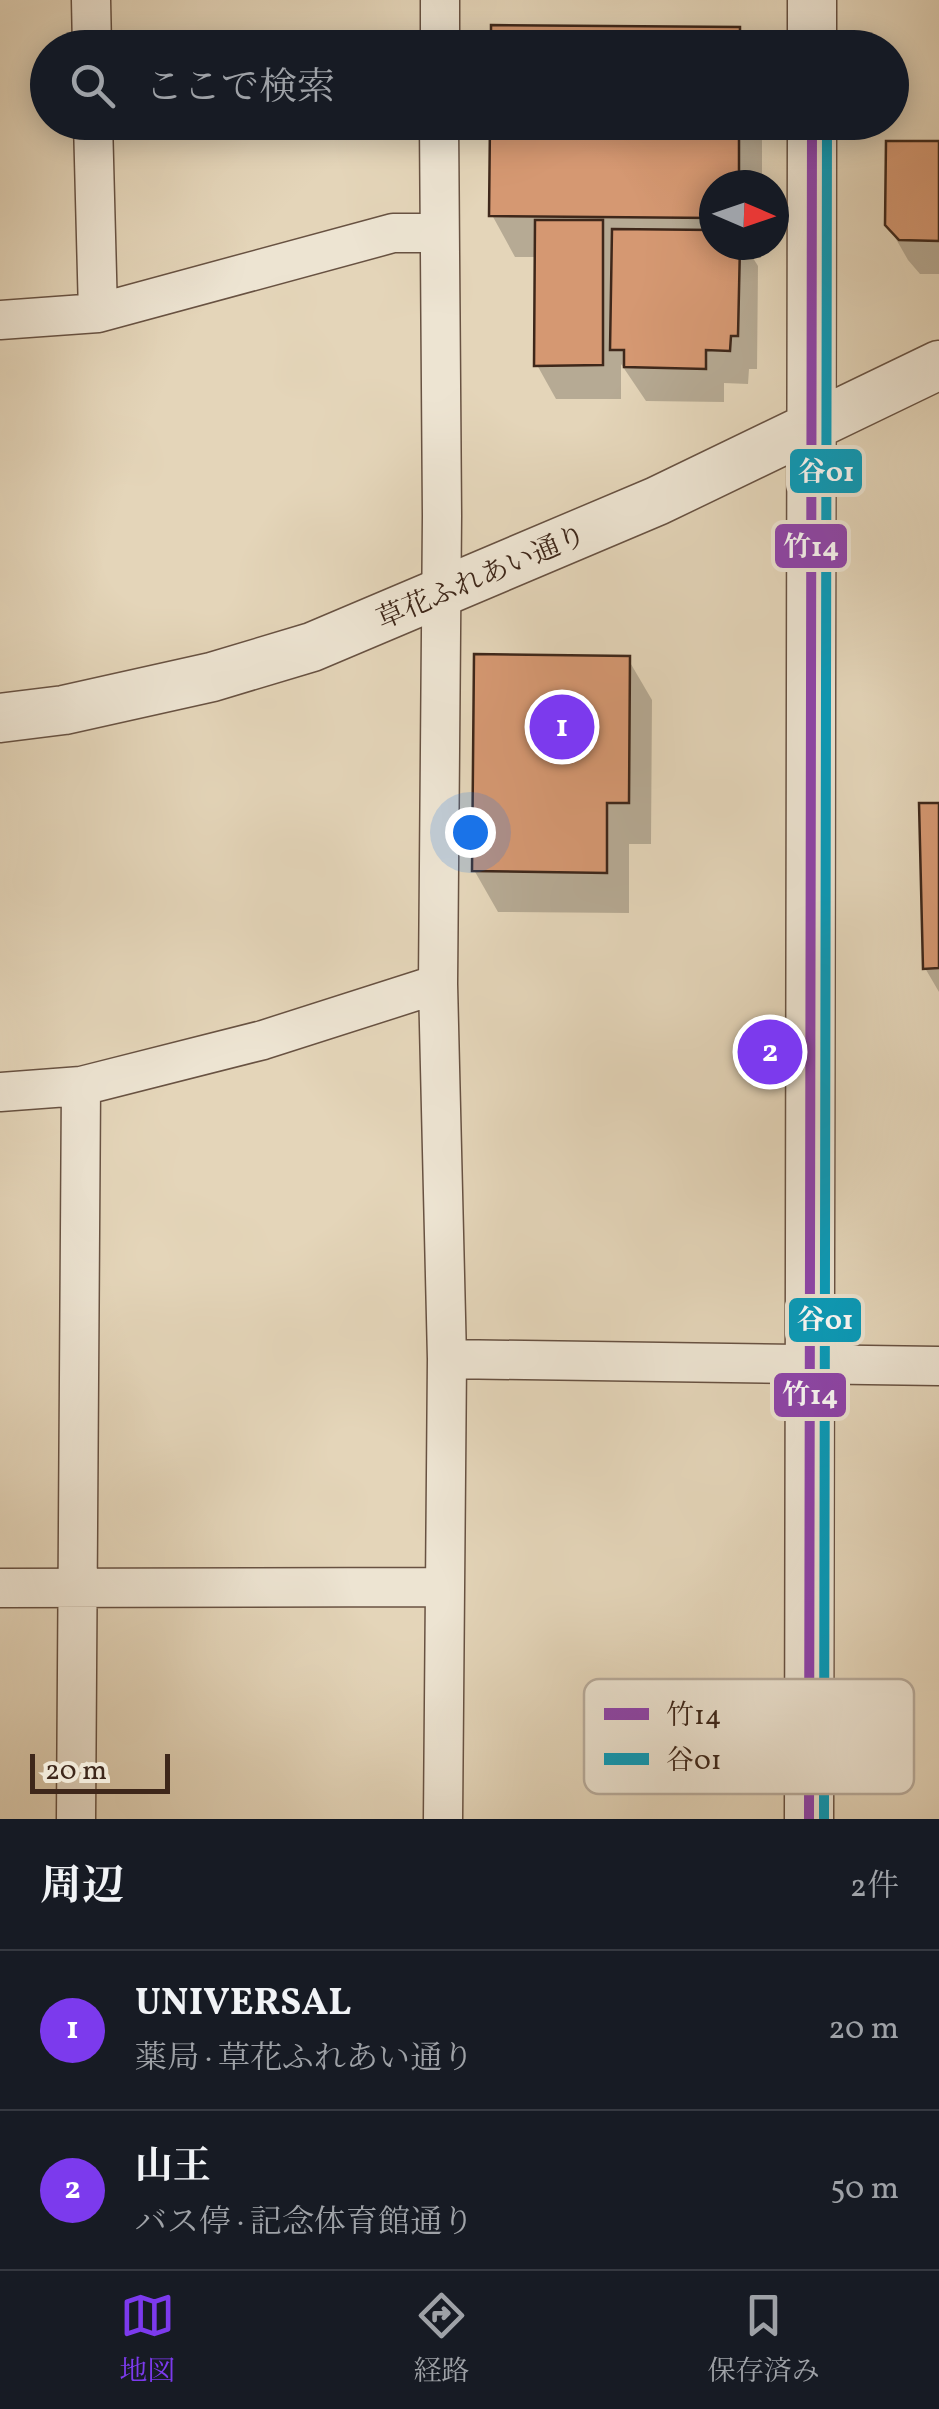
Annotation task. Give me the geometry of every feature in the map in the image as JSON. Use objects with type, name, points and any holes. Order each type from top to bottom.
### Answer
[{"type":"street","points":[[90,0],[91,30]]},
{"type":"street","points":[[440,0],[440,30]]},
{"type":"street","points":[[812,0],[812,30]]},
{"type":"street","points":[[94,140],[98,313]]},
{"type":"street","points":[[439,140],[442,516],[438,984],[447,1359],[444,1819]]},
{"type":"street","points":[[808,1679],[812,140]]},
{"type":"street","points":[[0,320],[98,313],[392,233],[438,232]]},
{"type":"street","name":"草花ふれあい通り","points":[[0,718],[64,710],[212,677],[312,647],[657,502],[939,365]]},
{"type":"street","points":[[0,1092],[81,1086],[263,1040],[438,984]]},
{"type":"street","points":[[76,1819],[81,1086]]},
{"type":"street","points":[[447,1359],[939,1366]]},
{"type":"street","points":[[0,1588],[443,1587]]},
{"type":"building","points":[[491,25],[740,27],[740,30],[491,30]]},
{"type":"building","points":[[490,140],[739,140],[739,170],[699,170],[699,218],[489,216]]},
{"type":"building","points":[[886,141],[939,141],[939,241],[899,240],[885,225]]},
{"type":"building","points":[[535,220],[603,220],[603,365],[534,366]]},
{"type":"building","points":[[612,229],[699,230],[699,260],[740,260],[738,336],[731,336],[730,351],[706,350],[706,369],[624,367],[624,350],[610,350]]},
{"type":"building","points":[[474,654],[630,656],[629,803],[607,803],[607,873],[472,871]]},
{"type":"building","points":[[919,803],[939,803],[939,968],[923,969]]},
{"type":"transit line","name":"竹14","points":[[809,1679],[812,140]]},
{"type":"transit line","name":"谷01","points":[[824,1679],[827,140]]},
{"type":"transit line","name":"竹14","points":[[809,1794],[809,1819]]},
{"type":"transit line","name":"谷01","points":[[824,1794],[824,1819]]},
{"type":"place","name":"UNIVERSAL","points":[[562,727]]},
{"type":"place","name":"山王","points":[[770,1052]]}]
